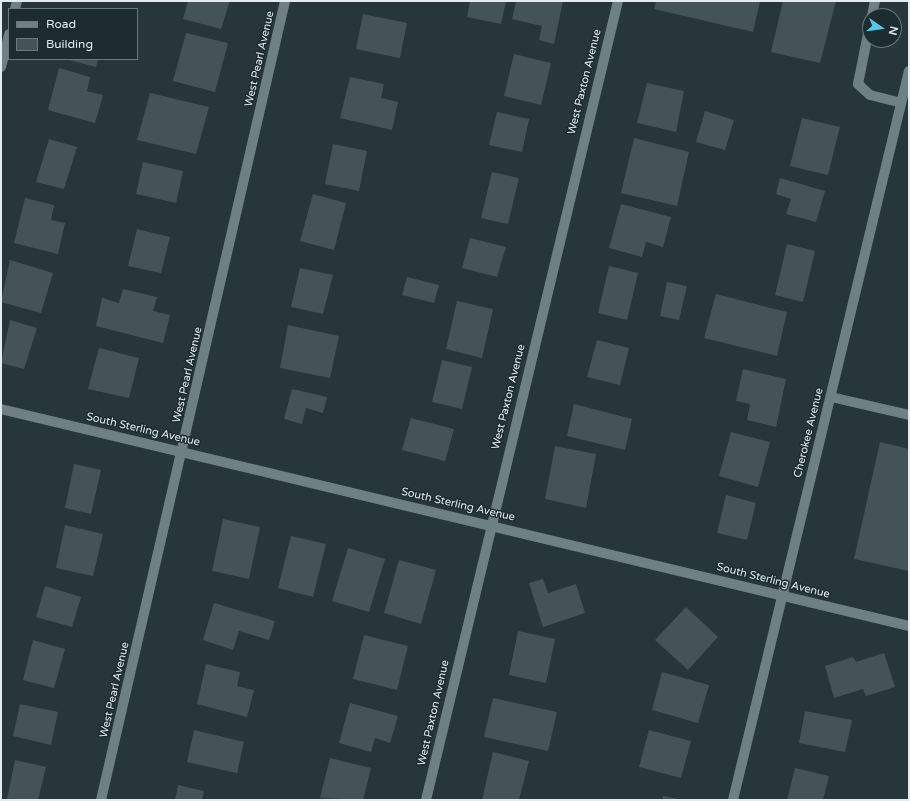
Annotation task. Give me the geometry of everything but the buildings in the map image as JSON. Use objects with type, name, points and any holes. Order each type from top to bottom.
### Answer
[{"type":"street","name":"West Pearl Avenue","points":[[101,800],[183,452],[285,1]]},
{"type":"street","name":"West Paxton Avenue","points":[[426,800],[490,525],[618,1]]},
{"type":"street","points":[[1,67],[8,38]]},
{"type":"street","points":[[865,48],[858,84],[870,95],[902,103]]},
{"type":"street","name":"Cherokee Avenue","points":[[733,800],[781,595],[831,397],[909,71]]},
{"type":"street","points":[[831,397],[909,415]]},
{"type":"street","name":"South Sterling Avenue","points":[[1,409],[909,626]]}]
